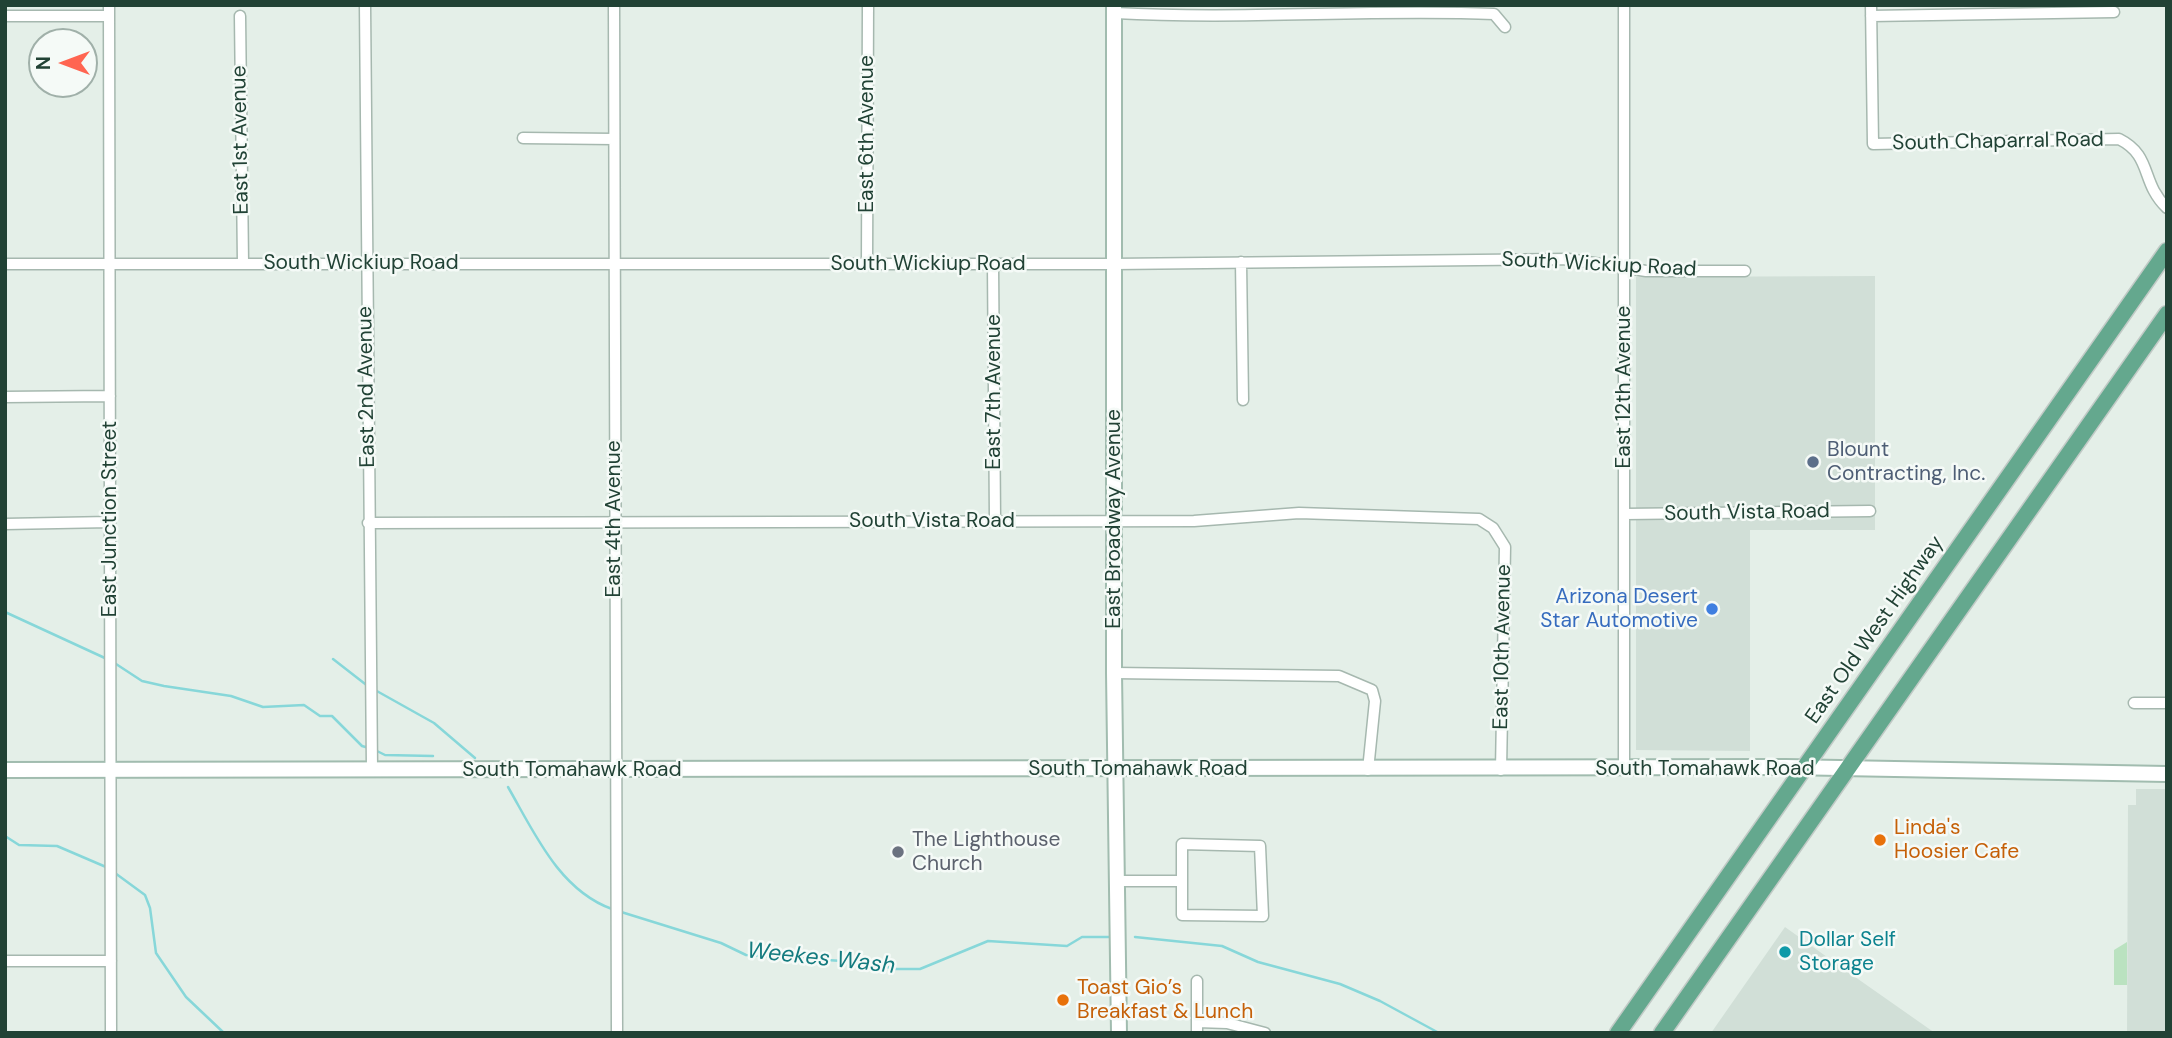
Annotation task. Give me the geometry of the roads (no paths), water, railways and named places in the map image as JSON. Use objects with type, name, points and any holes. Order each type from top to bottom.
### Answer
[{"type":"main road","name":"East Broadway Avenue","points":[[1114,9],[1114,673],[1118,768],[1119,1033]]},
{"type":"main road","name":"East Old West Highway","points":[[1618,1033],[2167,251]]},
{"type":"main road","points":[[1662,1033],[2167,314]]},
{"type":"main road","name":"South Tomahawk Road","points":[[5,771],[1804,768],[2167,774]]},
{"type":"street","name":"East 2nd Avenue","points":[[365,5],[365,263],[372,769]]},
{"type":"street","name":"East 4th Avenue","points":[[614,5],[617,1033]]},
{"type":"street","name":"East 6th Avenue","points":[[867,5],[867,264]]},
{"type":"street","name":"East 12th Avenue","points":[[1624,5],[1624,769]]},
{"type":"street","points":[[1114,9],[1206,17],[1448,12],[1494,14],[1505,27]]},
{"type":"street","points":[[1871,10],[2114,12]]},
{"type":"street","name":"South Chaparral Road","points":[[1871,10],[1872,144],[2119,139],[2135,147],[2142,157],[2147,180],[2156,198],[2167,208]]},
{"type":"street","points":[[5,16],[109,11]]},
{"type":"street","name":"East Junction Street","points":[[109,11],[111,1033]]},
{"type":"street","name":"East 1st Avenue","points":[[240,16],[243,263]]},
{"type":"street","points":[[523,138],[614,139]]},
{"type":"street","name":"South Wickiup Road","points":[[5,264],[1114,264],[1568,259],[1624,268],[1745,271]]},
{"type":"street","points":[[1241,262],[1243,400]]},
{"type":"street","name":"East 7th Avenue","points":[[993,264],[995,521]]},
{"type":"street","points":[[5,397],[110,396]]},
{"type":"street","name":"South Vista Road","points":[[1625,514],[1870,511]]},
{"type":"street","name":"South Vista Road","points":[[368,523],[1115,522],[1194,521],[1299,513],[1479,519],[1493,528]]},
{"type":"street","points":[[5,524],[110,523]]},
{"type":"street","name":"East 10th Avenue","points":[[1493,528],[1505,547],[1501,770]]},
{"type":"street","points":[[1114,673],[1339,676],[1373,690],[1374,724],[1368,770]]},
{"type":"street","points":[[2134,703],[2167,703]]},
{"type":"street","points":[[1182,844],[1260,846],[1262,916],[1182,915],[1180,881],[1182,844]]},
{"type":"street","points":[[1118,881],[1180,881]]},
{"type":"street","points":[[5,961],[111,961]]},
{"type":"street","points":[[1197,981],[1197,1027],[1227,1023],[1265,1033]]},
{"type":"waterway","name":"Weekes Wash","points":[[5,612],[107,659]]},
{"type":"waterway","points":[[333,659],[369,687]]},
{"type":"waterway","name":"Weekes Wash","points":[[113,662],[142,681],[164,686],[231,696],[263,707],[304,705],[320,716],[332,716],[362,746],[369,748]]},
{"type":"waterway","points":[[375,690],[434,723],[475,758]]},
{"type":"waterway","name":"Weekes Wash","points":[[375,750],[385,755],[433,756]]},
{"type":"waterway","name":"Weekes Wash","points":[[508,787],[538,840],[563,874],[593,900],[612,909]]},
{"type":"waterway","points":[[5,836],[19,845],[57,846],[106,867]]},
{"type":"waterway","points":[[115,873],[145,895],[150,908],[156,953],[186,997],[224,1033]]},
{"type":"waterway","name":"Weekes Wash","points":[[618,911],[721,943],[746,955],[875,963],[893,969],[920,969],[988,941],[1067,946],[1082,937],[1109,937]]},
{"type":"waterway","name":"Weekes Wash","points":[[1135,937],[1222,946],[1258,962],[1340,984],[1380,1001],[1439,1033]]},
{"type":"place","name":"Blount Contracting, Inc.","points":[[1813,462]]},
{"type":"place","name":"Arizona Desert Star Automotive","points":[[1712,609]]},
{"type":"place","name":"Linda's Hoosier Cafe","points":[[1880,840]]},
{"type":"place","name":"The Lighthouse Church","points":[[898,852]]},
{"type":"place","name":"Dollar Self Storage","points":[[1785,952]]},
{"type":"place","name":"Toast Gio’s Breakfast & Lunch","points":[[1063,1000]]}]
